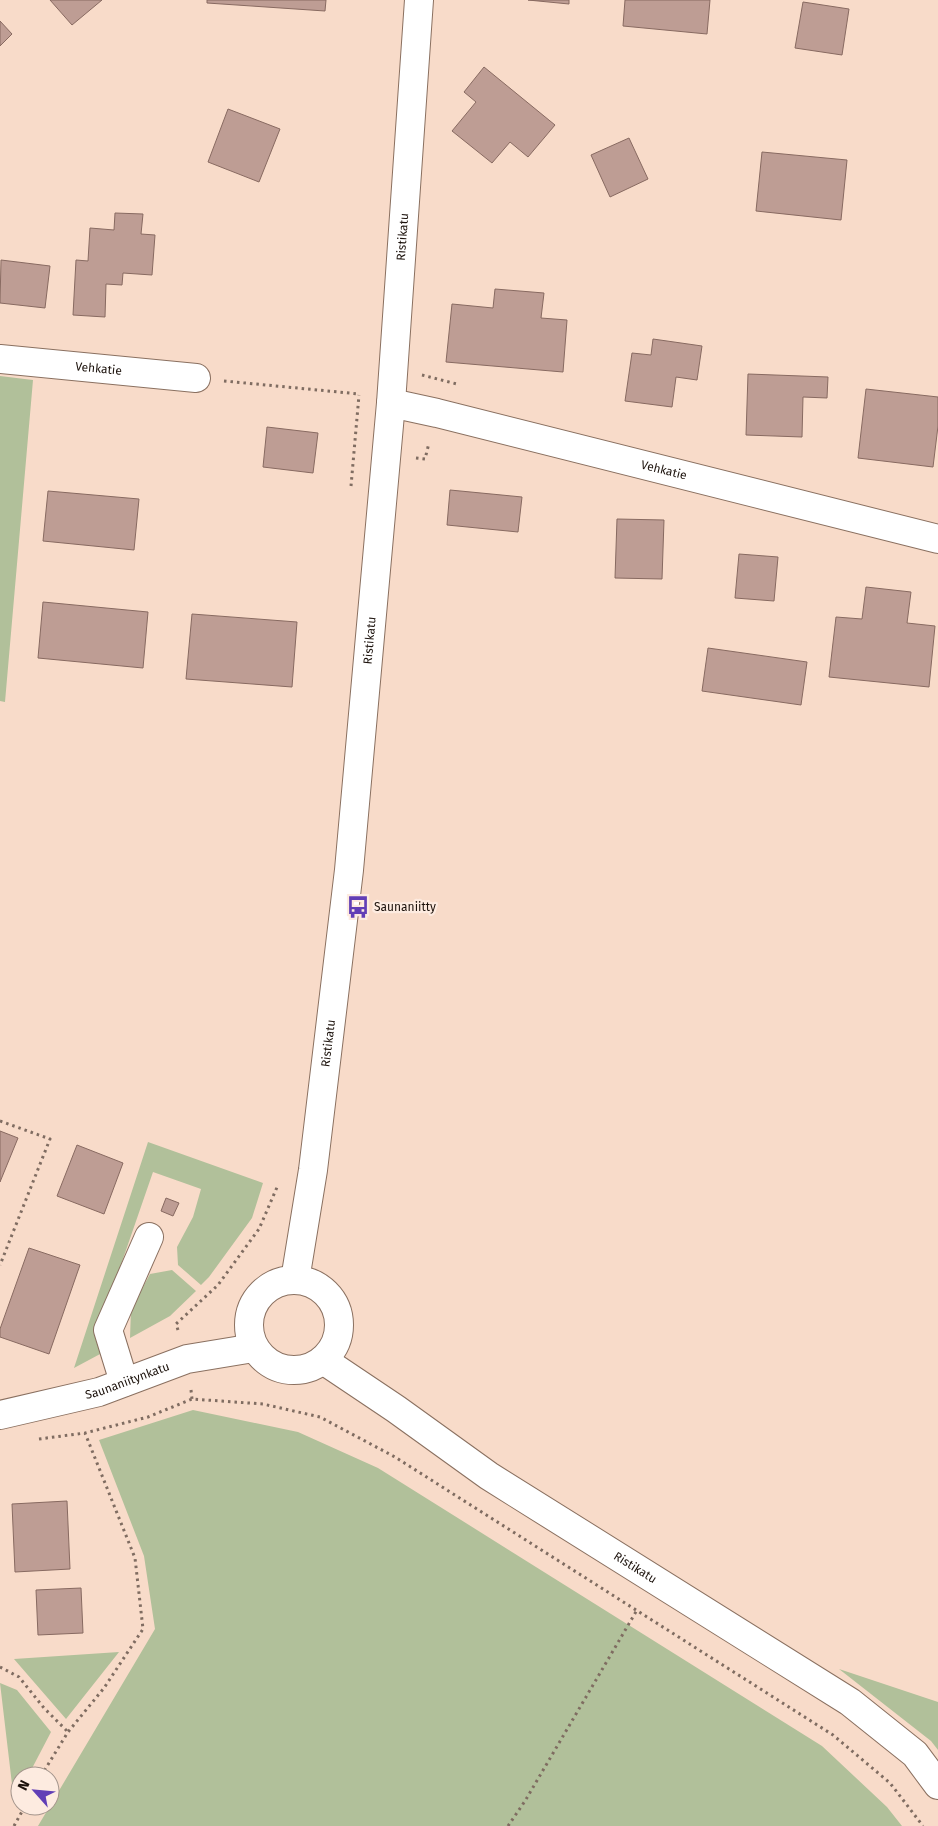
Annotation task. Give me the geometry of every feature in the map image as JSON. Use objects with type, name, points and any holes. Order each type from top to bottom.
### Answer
[{"type":"street","name":"Ristikatu","points":[[295,1280],[313,1170],[349,870],[391,403],[419,0]]},
{"type":"street","name":"Vehkatie","points":[[0,359],[196,378]]},
{"type":"street","name":"Vehkatie","points":[[391,403],[938,539]]},
{"type":"street","points":[[124,1382],[108,1330],[149,1237]]},
{"type":"street","points":[[295,1280],[307,1282],[322,1290],[332,1301],[339,1326],[336,1341],[323,1360],[310,1368],[297,1371],[281,1369],[266,1361],[254,1348],[249,1333],[251,1311],[258,1297],[279,1282],[295,1280]]},
{"type":"street","name":"Saunaniitynkatu","points":[[0,1415],[99,1392],[187,1359],[254,1348]]},
{"type":"street","name":"Ristikatu","points":[[323,1360],[396,1409],[489,1476],[850,1702],[915,1754],[938,1785]]},
{"type":"path","points":[[196,378],[359,394]]},
{"type":"path","points":[[350,492],[360,386]]},
{"type":"path","points":[[0,1121],[50,1139],[0,1265]]},
{"type":"path","points":[[192,1399],[187,1359],[176,1324],[218,1285],[259,1229],[279,1184]]},
{"type":"path","points":[[38,1440],[85,1433],[148,1417],[192,1399],[263,1404],[320,1417],[395,1457],[833,1735],[890,1783],[923,1826]]},
{"type":"path","points":[[47,1766],[68,1732],[104,1688],[143,1628],[134,1558],[85,1433]]},
{"type":"path","points":[[508,1826],[525,1801],[637,1610]]},
{"type":"path","points":[[0,1667],[20,1677],[44,1708],[68,1732]]},
{"type":"green space","points":[[0,376],[33,380],[5,702],[0,701]]},
{"type":"green space","points":[[148,1142],[263,1183],[252,1218],[209,1277],[201,1285],[178,1265],[177,1247],[193,1217],[201,1189],[153,1172],[97,1334],[102,1353],[74,1368]]},
{"type":"green space","points":[[172,1270],[196,1291],[170,1316],[130,1338],[131,1309],[150,1274]]},
{"type":"green space","points":[[193,1410],[298,1432],[378,1468],[822,1746],[887,1807],[902,1826],[38,1826],[44,1816],[60,1816],[60,1789],[155,1629],[144,1556],[99,1440]]},
{"type":"green space","points":[[119,1652],[66,1719],[14,1659]]},
{"type":"green space","points":[[839,1669],[938,1702],[938,1750],[931,1741]]},
{"type":"green space","points":[[0,1683],[17,1690],[51,1732],[33,1766],[10,1767]]},
{"type":"building","points":[[50,0],[102,0],[72,25]]},
{"type":"building","points":[[207,0],[326,0],[325,11],[207,3]]},
{"type":"building","points":[[528,0],[569,0],[569,4]]},
{"type":"building","points":[[625,0],[710,0],[707,34],[623,26]]},
{"type":"building","points":[[803,2],[849,9],[842,55],[795,48]]},
{"type":"building","points":[[0,21],[12,34],[0,46]]},
{"type":"building","points":[[484,67],[555,125],[528,157],[510,142],[492,163],[452,131],[476,102],[464,92]]},
{"type":"building","points":[[228,109],[280,129],[259,182],[208,162]]},
{"type":"building","points":[[629,138],[648,179],[610,197],[591,155]]},
{"type":"building","points":[[762,152],[847,160],[841,220],[756,211]]},
{"type":"building","points":[[115,213],[143,214],[141,234],[155,235],[152,275],[123,273],[122,285],[106,284],[105,317],[73,315],[76,260],[88,261],[90,228],[114,230]]},
{"type":"building","points":[[1,260],[50,266],[45,308],[0,303]]},
{"type":"building","points":[[495,289],[544,293],[541,318],[567,320],[563,372],[446,362],[452,304],[493,308]]},
{"type":"building","points":[[653,339],[702,346],[697,380],[676,377],[672,407],[625,401],[632,353],[651,355]]},
{"type":"building","points":[[748,374],[828,377],[827,398],[803,397],[802,437],[746,435]]},
{"type":"building","points":[[866,389],[938,397],[938,426],[933,467],[858,458]]},
{"type":"building","points":[[267,427],[318,433],[313,473],[263,467]]},
{"type":"building","points":[[450,490],[522,497],[518,532],[447,525]]},
{"type":"building","points":[[48,491],[139,499],[134,550],[43,541]]},
{"type":"building","points":[[617,519],[664,520],[662,579],[615,578]]},
{"type":"building","points":[[739,554],[778,557],[774,601],[735,598]]},
{"type":"building","points":[[866,587],[911,592],[907,623],[935,626],[929,687],[829,677],[836,617],[862,619]]},
{"type":"building","points":[[43,602],[148,612],[143,668],[38,658]]},
{"type":"building","points":[[192,614],[297,622],[292,687],[186,679]]},
{"type":"building","points":[[708,648],[807,662],[801,705],[702,691]]},
{"type":"building","points":[[0,1131],[18,1138],[0,1182]]},
{"type":"building","points":[[77,1145],[123,1163],[104,1214],[57,1196]]},
{"type":"building","points":[[166,1198],[179,1203],[173,1216],[161,1211]]},
{"type":"building","points":[[29,1248],[80,1265],[49,1354],[0,1337],[0,1329]]},
{"type":"building","points":[[67,1501],[70,1569],[15,1572],[12,1504]]},
{"type":"building","points":[[81,1588],[83,1633],[38,1635],[36,1590]]},
{"type":"place","name":"Saunaniitty","points":[[358,907]]}]
